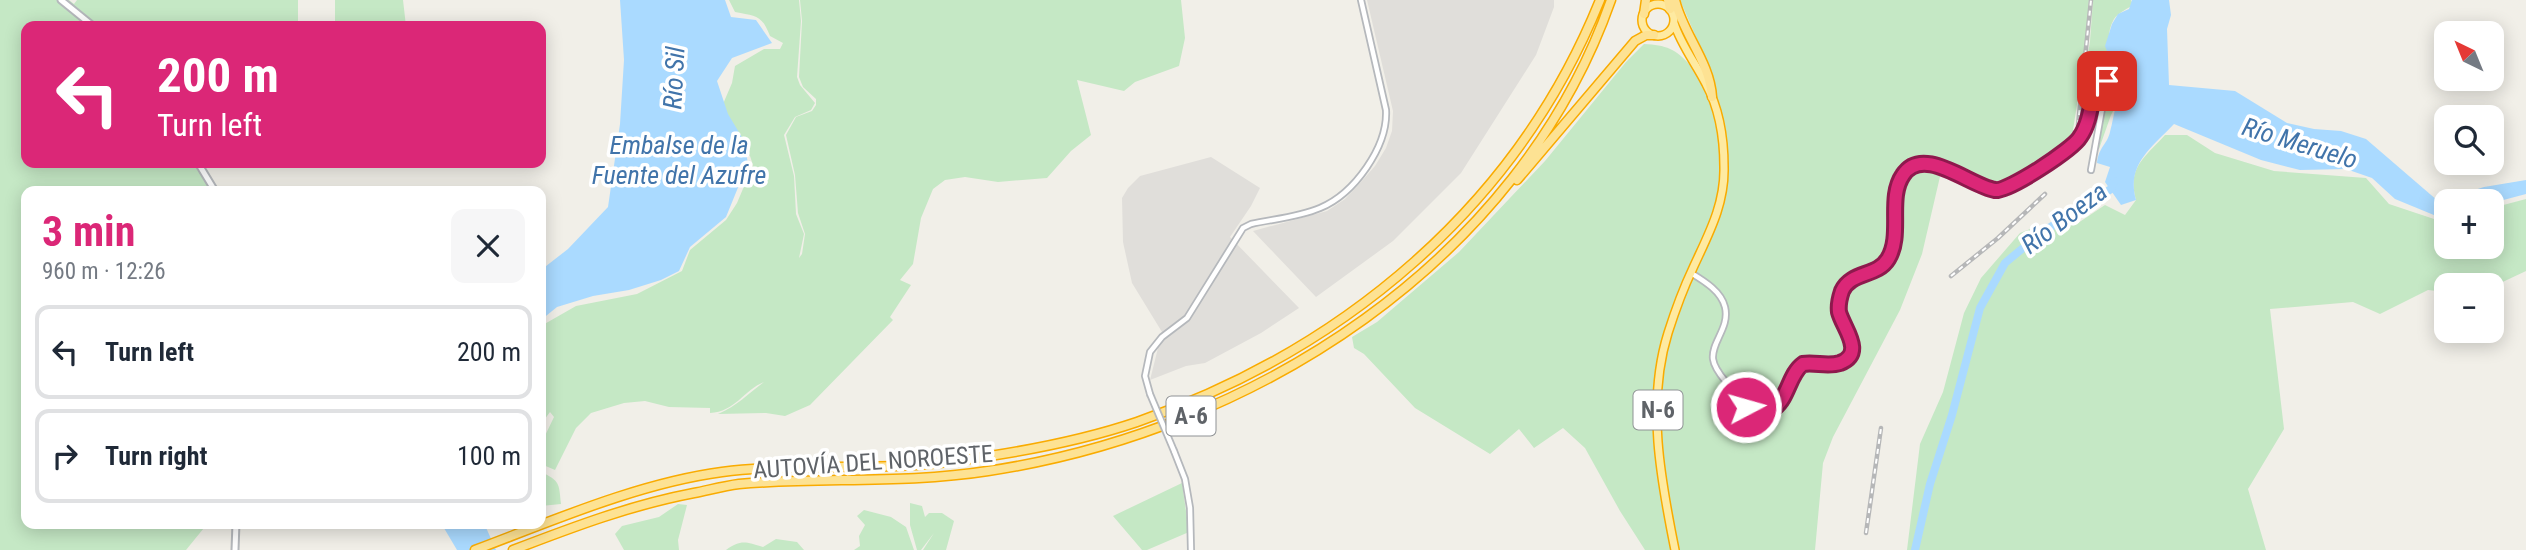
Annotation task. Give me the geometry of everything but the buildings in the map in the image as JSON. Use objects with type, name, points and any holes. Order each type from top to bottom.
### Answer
[{"type":"highway","name":"AUTOVÍA DEL NOROESTE","points":[[546,523],[653,488],[720,472],[950,462],[1023,451],[1136,422],[1255,373],[1345,318],[1396,279],[1445,235],[1494,181],[1521,146],[1569,67],[1597,0]]},
{"type":"highway","name":"AUTOVÍA DEL NOROESTE","points":[[513,550],[594,518],[656,500],[736,485],[938,477],[1040,462],[1112,445],[1209,409],[1270,379],[1332,341],[1396,295],[1454,244],[1515,174],[1565,99],[1587,58],[1611,0]]},
{"type":"highway","points":[[1675,0],[1712,85],[1712,97]]},
{"type":"highway","name":"N-6","points":[[1657,35],[1644,27],[1647,5],[1663,3],[1712,97],[1723,140],[1723,181],[1714,227],[1691,273],[1667,336],[1658,389],[1658,449],[1675,550]]},
{"type":"highway","points":[[1657,35],[1671,30],[1674,23]]},
{"type":"highway","points":[[1396,295],[1414,284],[1443,259],[1497,202],[1636,41],[1646,35],[1657,35],[1677,40],[1685,48]]},
{"type":"highway","name":"AUTOVÍA DEL NOROESTE","points":[[475,550],[531,529]]},
{"type":"street","points":[[61,0],[87,21]]},
{"type":"street","points":[[1191,550],[1190,508],[1185,479],[1145,376],[1150,352],[1162,337],[1187,318],[1243,228],[1319,208],[1332,201],[1350,185],[1378,149],[1387,125],[1386,110],[1361,0]]},
{"type":"street","points":[[1691,273],[1717,293],[1726,309],[1724,329],[1714,350],[1714,363],[1741,402],[1752,409],[1766,410],[1786,396],[1792,375],[1800,366],[1806,363],[1839,364],[1849,357],[1852,341],[1839,312],[1840,297],[1851,279],[1878,269],[1890,256],[1894,242],[1898,187],[1901,177],[1910,167],[1927,164],[1993,190],[2008,187],[2078,141],[2085,128],[2097,78],[2103,74],[2107,81],[2091,170]]},
{"type":"street","points":[[201,168],[212,186]]},
{"type":"street","points":[[235,550],[236,529]]},
{"type":"shaded area","points":[[1367,0],[1554,0],[1554,7],[1536,55],[1461,173],[1393,241],[1316,297],[1253,231],[1327,211],[1345,199],[1360,183],[1386,148],[1392,131],[1393,111]]},
{"type":"shaded area","points":[[1211,157],[1260,188],[1230,237],[1299,308],[1261,333],[1205,363],[1186,366],[1150,380],[1162,332],[1132,283],[1123,242],[1122,198],[1140,176]]},
{"type":"green space","points":[[0,0],[69,0],[74,4],[77,0],[298,0],[298,21],[21,21],[21,168],[196,168],[210,186],[21,186],[21,529],[203,529],[186,550],[0,550]]},
{"type":"green space","points":[[335,0],[403,0],[405,21],[335,21]]},
{"type":"green space","points":[[729,0],[799,0],[801,21],[797,77],[800,85],[815,103],[811,110],[795,117],[784,135],[794,176],[796,214],[804,234],[799,258],[805,234],[798,213],[795,175],[786,135],[796,117],[812,111],[816,105],[816,99],[803,87],[799,77],[802,21],[800,0],[1181,0],[1185,38],[1179,66],[1135,82],[1124,91],[1077,80],[1091,135],[1071,151],[1047,178],[998,182],[965,177],[945,180],[933,189],[921,218],[913,264],[900,280],[911,285],[890,317],[893,320],[810,405],[785,416],[766,413],[718,414],[764,382],[719,412],[710,413],[710,408],[669,407],[645,401],[624,403],[591,413],[576,428],[555,470],[546,466],[546,434],[554,417],[550,412],[546,417],[546,323],[576,306],[637,294],[682,271],[690,250],[726,220],[737,203],[753,165],[750,156],[734,144],[741,134],[730,127],[723,104],[732,83],[735,66],[764,49],[780,49],[783,43],[770,36],[761,20],[735,12]]},
{"type":"green space","points":[[1680,0],[2089,0],[2084,60],[2073,130],[2076,132],[2090,41],[2093,0],[2131,0],[2133,5],[2114,19],[2110,28],[2111,55],[2124,90],[2111,115],[2099,149],[2096,149],[2109,81],[2100,75],[2079,139],[2006,188],[1996,189],[1942,168],[1922,254],[1900,310],[1833,437],[1823,463],[1815,550],[1645,550],[1585,448],[1563,428],[1534,448],[1519,429],[1490,454],[1415,408],[1364,354],[1354,348],[1352,337],[1377,322],[1459,252],[1545,161],[1626,62],[1644,44],[1670,49],[1691,66],[1705,58]]},
{"type":"green space","points":[[2165,135],[2187,135],[2215,153],[2274,171],[2366,178],[2389,204],[2434,219],[2434,259],[2504,259],[2504,205],[2526,199],[2526,271],[2504,281],[2504,273],[2434,273],[2434,291],[2428,290],[2380,314],[2353,302],[2270,309],[2284,429],[2248,489],[2266,550],[1907,550],[1920,444],[1943,392],[1964,313],[1981,278],[2020,233],[2035,227],[2075,225],[2105,205],[2125,215],[2136,200],[2134,180],[2144,157]]},
{"type":"green space","points":[[546,475],[557,484],[561,504],[546,506]]},
{"type":"green space","points":[[1182,483],[1189,532],[1142,550],[1113,516]]},
{"type":"green space","points":[[910,503],[922,506],[925,517],[929,513],[942,513],[954,521],[946,550],[923,550],[934,533],[921,550],[917,550],[910,525]]},
{"type":"green space","points":[[678,504],[687,505],[678,540],[679,550],[624,550],[615,534],[622,526],[659,517]]},
{"type":"green space","points":[[864,510],[891,517],[906,527],[914,550],[854,550],[860,546],[859,536],[865,525],[857,516]]},
{"type":"green space","points":[[776,539],[797,542],[804,550],[726,550],[744,542],[763,547]]},
{"type":"water","name":"Embalse de la Fuente del Azufre","points":[[620,0],[725,0],[731,17],[756,20],[772,43],[732,58],[717,81],[728,114],[743,139],[748,163],[726,217],[690,247],[679,271],[629,290],[593,296],[557,307],[546,316],[546,266],[568,249],[608,207],[620,124],[624,60]]},
{"type":"water","name":"Río Meruelo","points":[[2132,0],[2169,0],[2169,85],[2235,91],[2287,123],[2341,131],[2366,139],[2434,198],[2434,215],[2395,199],[2372,178],[2346,169],[2300,170],[2261,160],[2174,124],[2149,149],[2138,167],[2134,177],[2136,200],[2121,205],[2105,182],[2110,167],[2097,163],[2099,153],[2109,136],[2118,97],[2128,78],[2113,66],[2105,46],[2118,14],[2129,9]]},
{"type":"water","points":[[2526,180],[2526,194],[2504,200],[2504,189],[2478,189]]},
{"type":"water","points":[[445,529],[487,529],[496,550],[457,550]]},
{"type":"waterway","name":"Río Boeza","points":[[1915,550],[1930,484],[1952,415],[1980,308],[2005,263],[2041,233],[2111,189],[2114,181]]},
{"type":"railway","points":[[2078,125],[2091,0]]},
{"type":"railway","points":[[1951,276],[1998,238],[2045,194]]},
{"type":"railway","points":[[1866,533],[1881,428]]},
{"type":"route","points":[[1746,407],[1758,411],[1766,410],[1781,402],[1786,396],[1792,375],[1803,364],[1839,364],[1849,357],[1852,341],[1839,312],[1840,297],[1851,279],[1878,269],[1890,256],[1894,242],[1898,187],[1901,177],[1910,167],[1920,164],[1940,167],[1993,190],[2003,190],[2078,141],[2085,128],[2098,76],[2103,74],[2107,81]]},
{"type":"water label","name":"Río Sil","points":[[674,78]]}]
